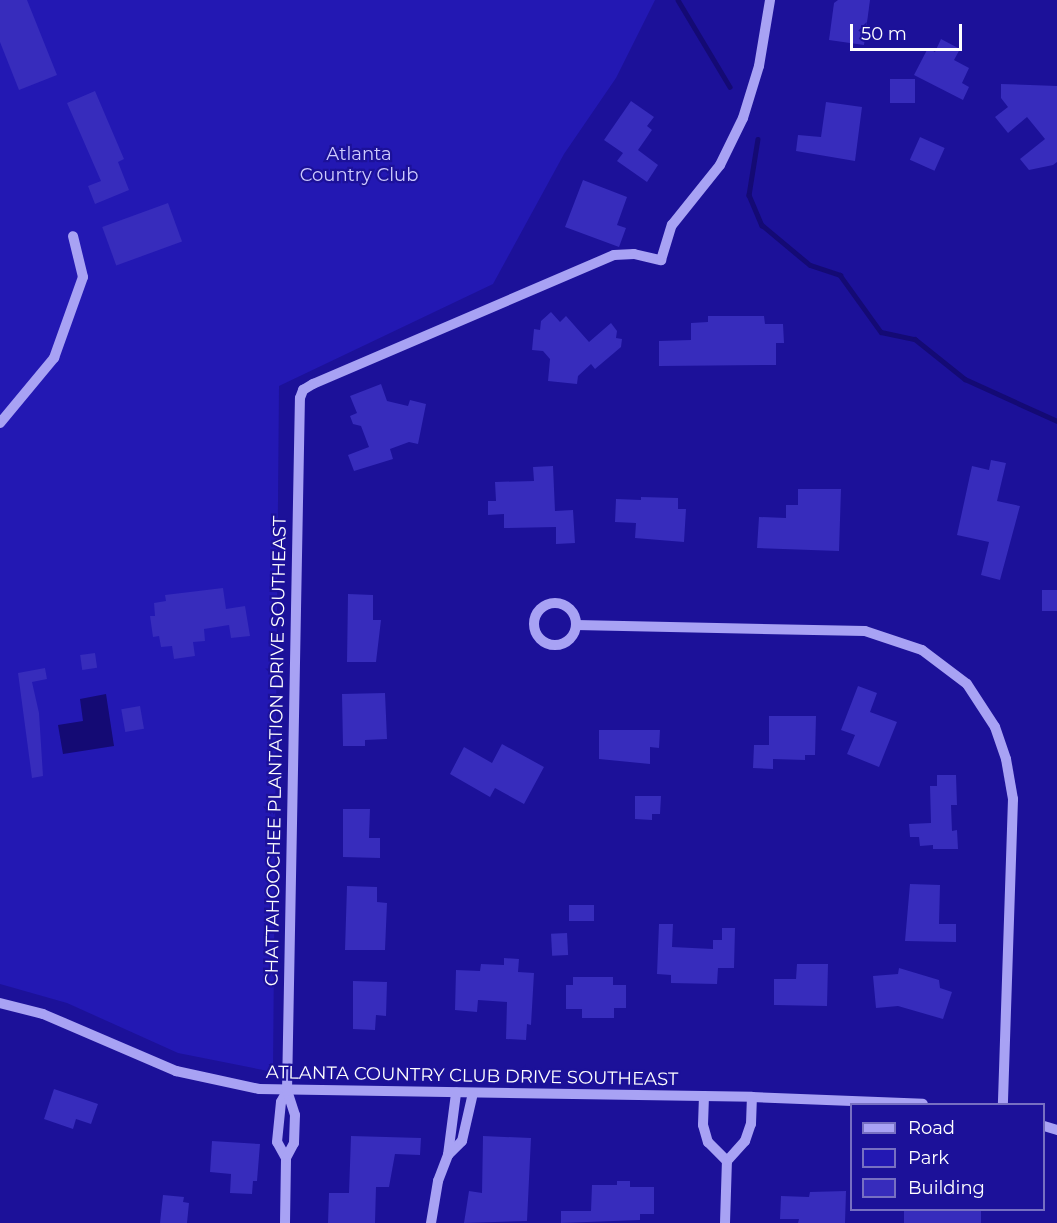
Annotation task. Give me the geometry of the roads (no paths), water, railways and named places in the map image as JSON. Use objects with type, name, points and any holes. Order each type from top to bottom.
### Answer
[{"type":"street","name":"CHATTAHOOCHEE PLANTATION DRIVE SOUTHEAST","points":[[285,1223],[286,1158],[294,1143],[295,1115],[287,1091],[298,412],[303,390],[614,255],[634,254],[661,260],[672,225],[720,165],[743,118],[759,66],[770,0]]},
{"type":"street","points":[[0,423],[54,358],[83,277],[73,236]]},
{"type":"street","points":[[554,602],[570,609],[576,625],[568,641],[552,645],[536,635],[533,622],[538,610],[554,602]]},
{"type":"street","points":[[576,625],[865,631],[922,650],[967,684],[998,735],[1013,799],[1003,1103]]},
{"type":"street","name":"ATLANTA COUNTRY CLUB DRIVE SOUTHEAST","points":[[0,1003],[43,1014],[176,1071],[230,1085],[287,1091],[704,1096],[899,1103]]},
{"type":"street","name":"CHATTAHOOCHEE PLANTATION DRIVE SOUTHEAST","points":[[286,1158],[277,1142],[281,1102],[287,1091]]},
{"type":"street","points":[[431,1223],[434,1194],[448,1155],[456,1093]]},
{"type":"street","points":[[448,1155],[462,1141],[473,1093]]},
{"type":"street","points":[[704,1096],[703,1125],[708,1142],[727,1161]]},
{"type":"street","points":[[725,1223],[727,1161],[745,1141],[751,1124],[752,1097]]},
{"type":"waterway","points":[[678,0],[730,87]]},
{"type":"waterway","points":[[758,139],[749,195],[762,225],[810,265],[840,275],[881,332],[915,339],[965,379],[1057,421]]},
{"type":"park label","name":"Atlanta Country Club","points":[[359,165]]}]
